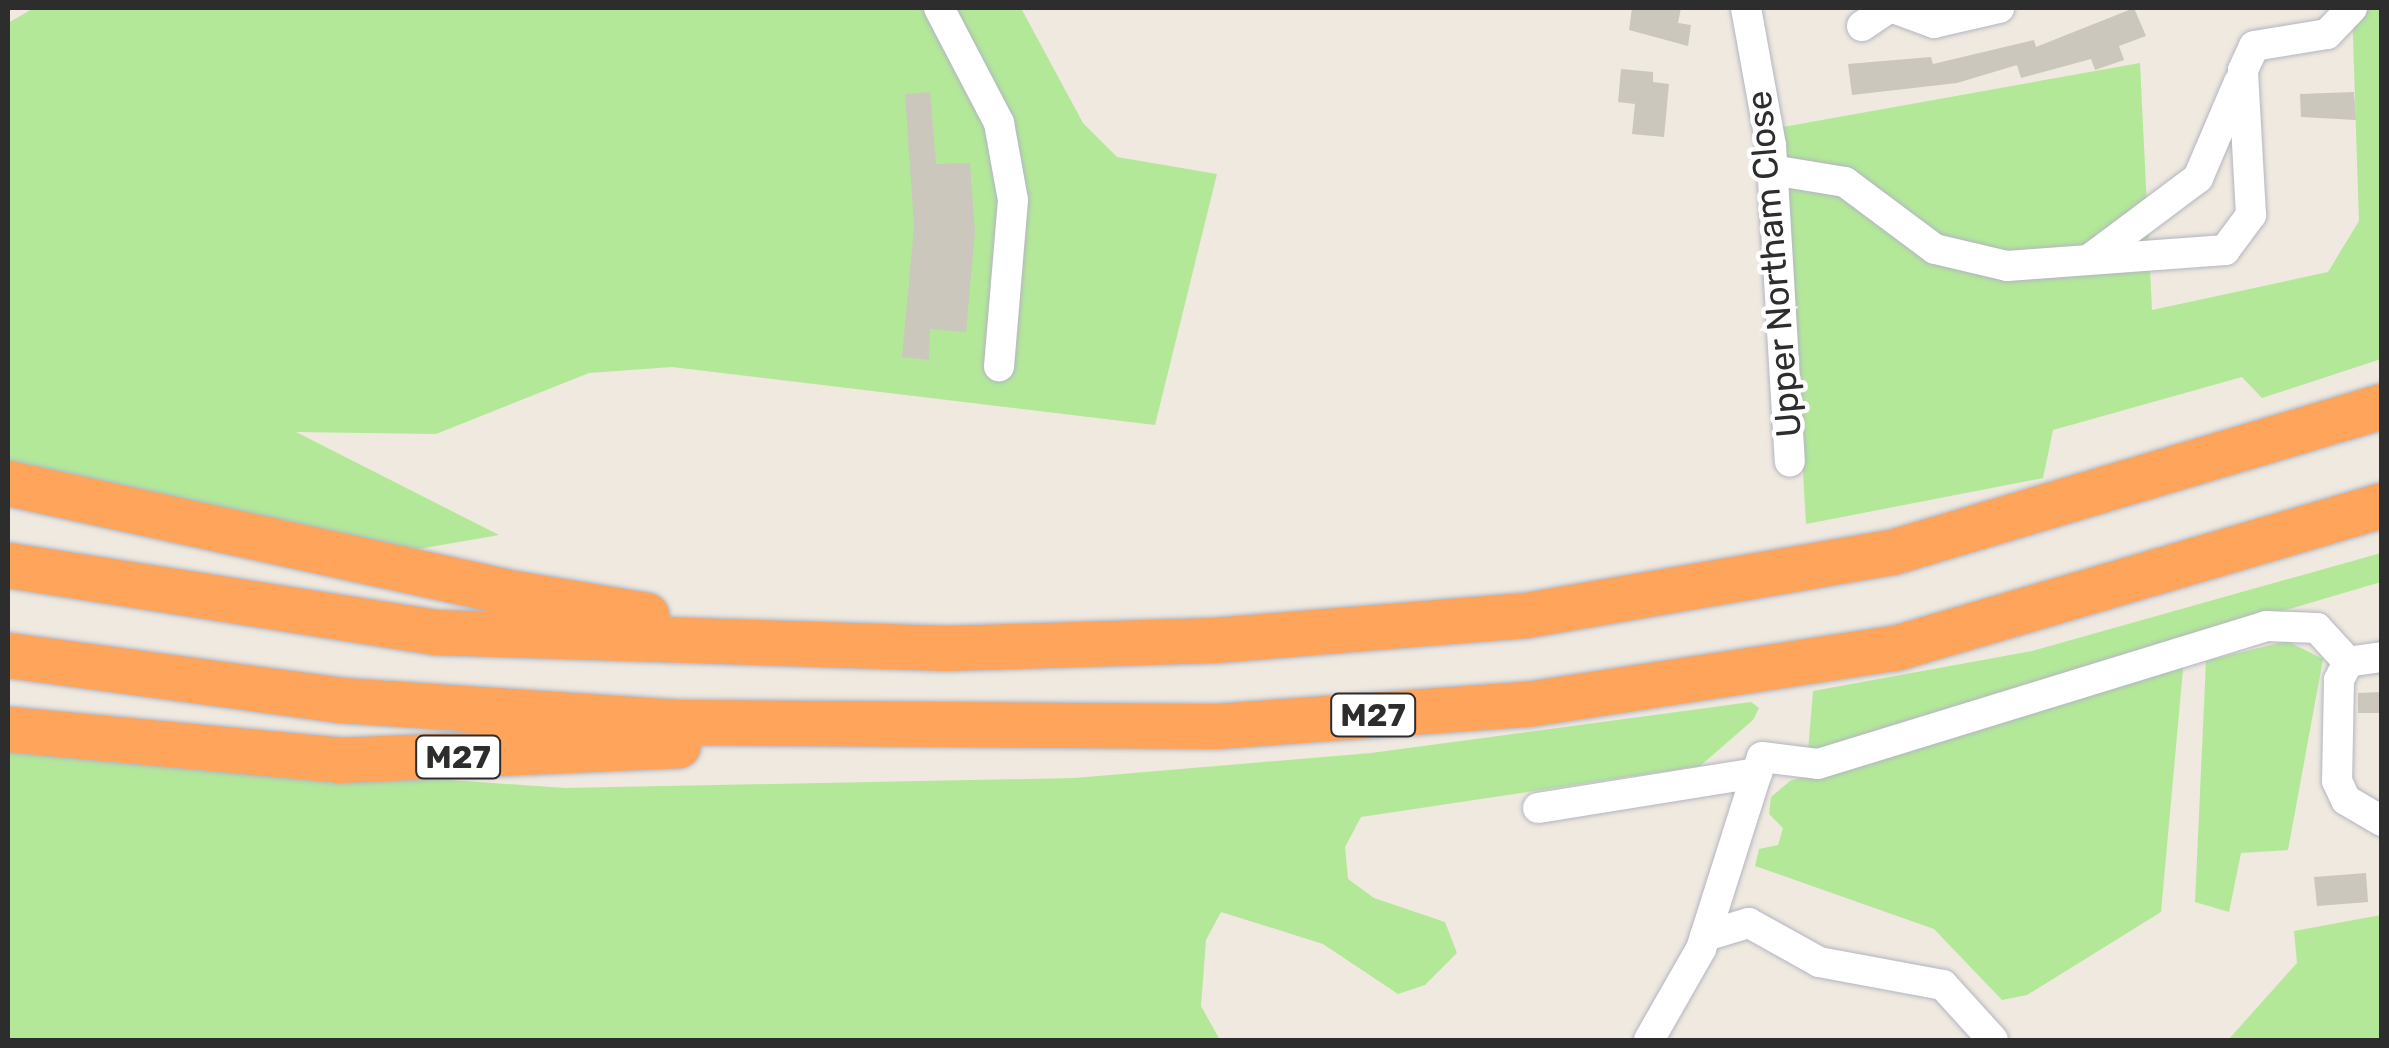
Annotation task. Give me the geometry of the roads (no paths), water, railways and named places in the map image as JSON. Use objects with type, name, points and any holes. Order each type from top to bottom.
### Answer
[{"type":"highway","points":[[8,565],[434,632],[836,645],[1216,640],[1526,615],[1892,552],[2382,406]]},
{"type":"highway","points":[[8,482],[513,593],[836,645]]},
{"type":"highway","name":"M27","points":[[8,655],[389,704],[909,728],[1218,726],[1526,704],[1876,651],[2298,535],[2382,505]]},
{"type":"highway","name":"M27","points":[[8,730],[340,760],[562,754],[909,728]]},
{"type":"street","points":[[939,8],[998,122],[1013,200],[999,366]]},
{"type":"street","name":"Upper Northam Close","points":[[1746,8],[1772,170],[1790,461]]},
{"type":"street","points":[[1862,26],[1891,8],[1934,23],[1999,8]]},
{"type":"street","points":[[2088,260],[2198,178],[2254,46],[2327,34],[2352,8]]},
{"type":"street","points":[[1772,170],[1845,182],[1935,249],[2007,266],[2225,250],[2242,236],[2250,215],[2243,70]]},
{"type":"street","points":[[1538,808],[1759,765],[1818,764],[2266,626],[2317,628],[2348,662]]},
{"type":"street","points":[[2348,662],[2382,656]]},
{"type":"street","points":[[2348,662],[2339,680],[2337,782],[2346,800],[2382,821]]},
{"type":"street","points":[[1649,1040],[1705,936],[1759,765]]},
{"type":"street","points":[[1705,936],[1748,922],[1819,962],[1943,985],[1993,1040]]}]
